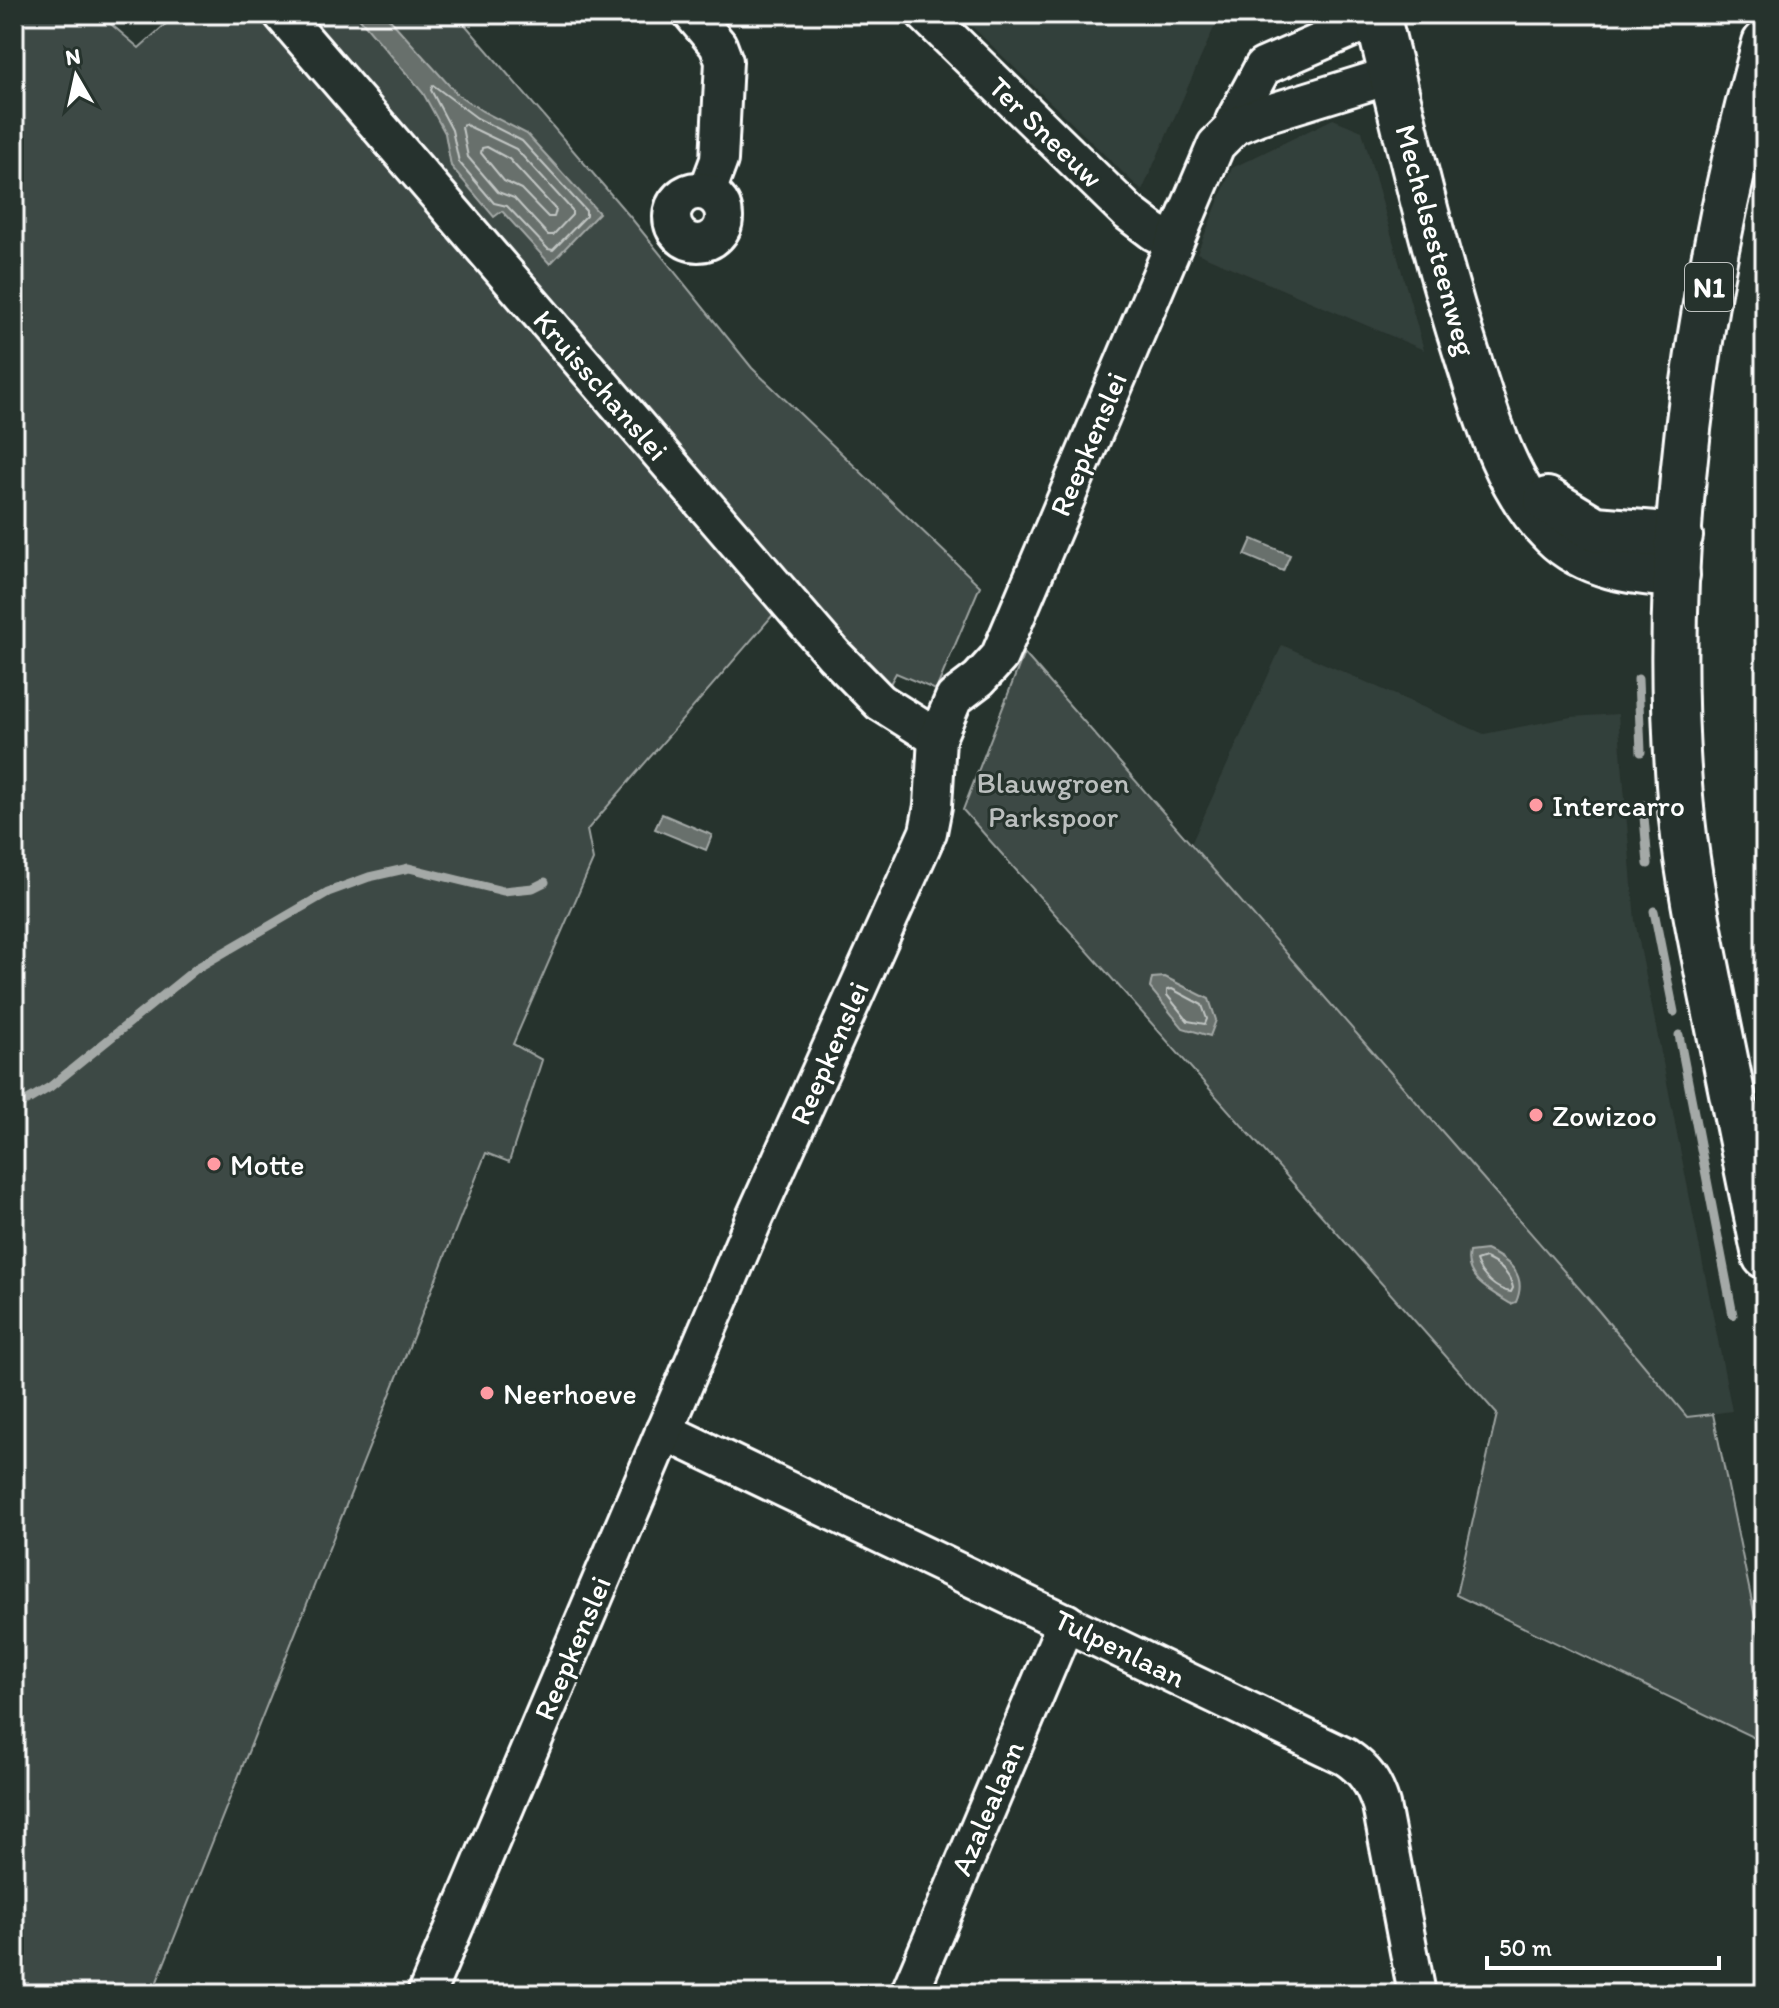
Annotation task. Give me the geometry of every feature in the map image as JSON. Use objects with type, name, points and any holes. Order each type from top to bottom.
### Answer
[{"type":"main road","name":"Mechelsesteenweg","points":[[1378,16],[1448,296],[1486,418],[1520,490],[1553,535],[1584,557],[1621,569],[1678,556]]},
{"type":"main road","name":"N1","points":[[1765,43],[1724,201],[1695,362],[1678,556],[1676,742],[1691,890],[1765,1256]]},
{"type":"street","name":"Kruisschanslei","points":[[282,14],[834,655],[880,702],[937,738]]},
{"type":"street","points":[[692,14],[718,45],[724,61],[719,160],[707,192]]},
{"type":"street","name":"Ter Sneeuw","points":[[925,14],[1129,213],[1173,242]]},
{"type":"street","name":"Reepkenslei","points":[[426,1994],[755,1217],[928,832],[933,806],[937,738],[954,698],[979,679],[999,657],[1216,145],[1235,126],[1234,121],[1263,67],[1378,16]]},
{"type":"street","points":[[1235,126],[1392,75]]},
{"type":"street","name":"Tulpenlaan","points":[[664,1431],[1360,1766],[1370,1777],[1381,1805],[1417,1994]]},
{"type":"street","name":"Azalealaan","points":[[909,1994],[1066,1622]]},
{"type":"shaded area","points":[[959,14],[1220,14],[1142,191]]},
{"type":"shaded area","points":[[1333,119],[1362,131],[1424,350],[1197,253],[1232,168]]},
{"type":"shaded area","points":[[1765,450],[1765,745],[1754,658],[1756,504]]},
{"type":"shaded area","points":[[1282,645],[1484,734],[1571,717],[1618,714],[1635,921],[1732,1411],[1687,1417],[1598,1310],[1191,844]]},
{"type":"green space","points":[[14,14],[99,14],[139,48],[177,14],[261,14],[779,608],[587,830],[593,860],[513,1044],[542,1060],[509,1162],[486,1153],[152,1994],[14,1994]]},
{"type":"green space","name":"Blauwgroen Parkspoor","points":[[283,14],[456,14],[632,219],[752,368],[980,586],[936,690],[896,673],[880,702]]},
{"type":"green space","name":"Blauwgroen Parkspoor","points":[[1024,653],[1598,1310],[1687,1417],[1713,1414],[1765,1665],[1765,1743],[1456,1595],[1497,1414],[963,810]]},
{"type":"water","points":[[356,14],[385,14],[457,94],[527,134],[599,213],[550,264],[502,211],[494,217],[451,166],[445,133],[423,93]]},
{"type":"water","points":[[1252,539],[1290,555],[1283,571],[1245,555]]},
{"type":"water","points":[[662,814],[712,835],[706,850],[655,829]]},
{"type":"water","points":[[1165,977],[1209,999],[1216,1020],[1210,1036],[1183,1028],[1150,988],[1152,978]]},
{"type":"water","points":[[1486,1250],[1509,1264],[1518,1276],[1520,1284],[1516,1302],[1511,1304],[1474,1277],[1468,1261],[1469,1252]]},
{"type":"waterway","points":[[1638,679],[1641,752]]},
{"type":"waterway","points":[[1643,805],[1648,864]]},
{"type":"waterway","points":[[14,1108],[50,1087],[197,968],[328,892],[369,877],[409,868],[503,891],[533,888],[545,882]]},
{"type":"waterway","points":[[1654,911],[1674,1012]]},
{"type":"waterway","points":[[1679,1035],[1733,1315]]},
{"type":"place","name":"Intercarro","points":[[1536,805]]},
{"type":"place","name":"Zowizoo","points":[[1536,1115]]},
{"type":"place","name":"Motte","points":[[214,1164]]},
{"type":"place","name":"Neerhoeve","points":[[487,1393]]}]
